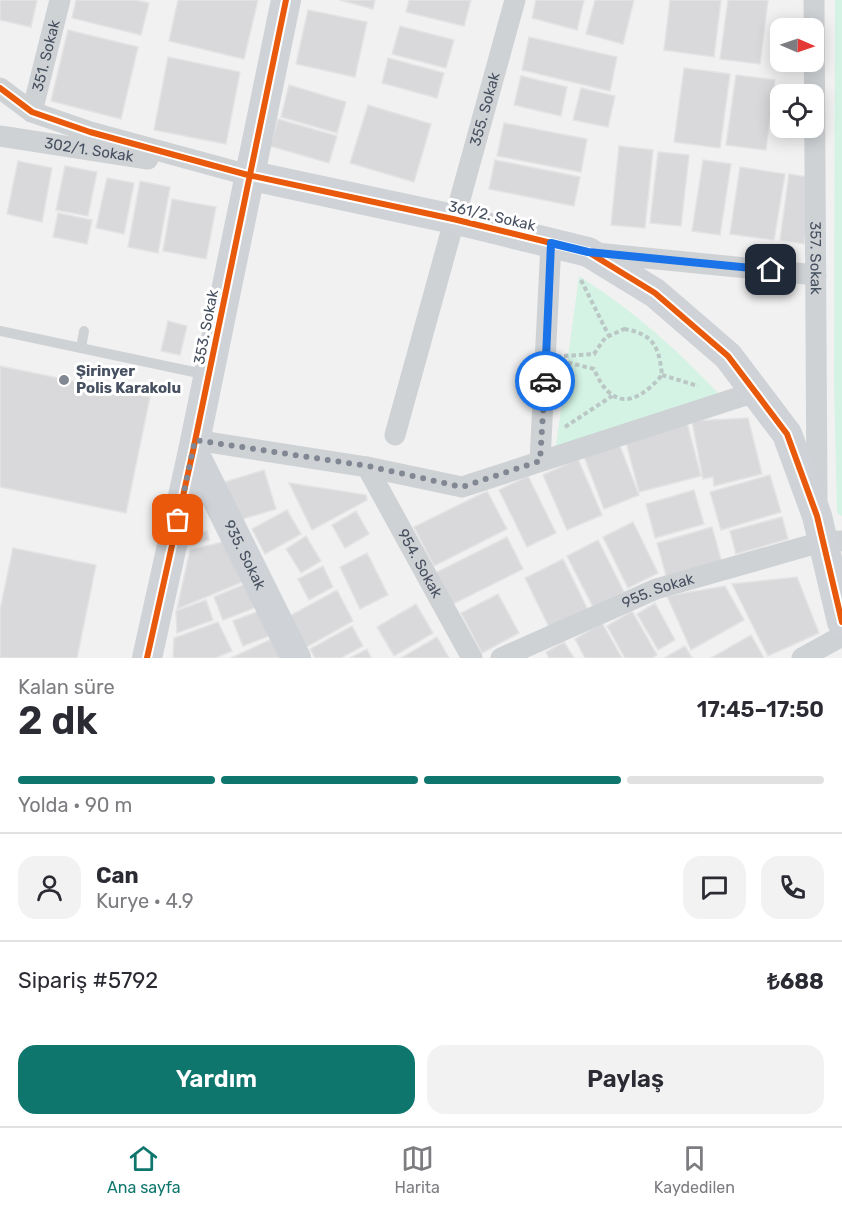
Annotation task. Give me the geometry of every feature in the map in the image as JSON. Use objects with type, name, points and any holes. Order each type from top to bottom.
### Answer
[{"type":"street","name":"351. Sokak","points":[[32,112],[60,0]]},
{"type":"street","name":"353. Sokak","points":[[147,658],[194,446],[248,175],[286,0]]},
{"type":"street","name":"355. Sokak","points":[[395,435],[515,0]]},
{"type":"street","name":"357. Sokak","points":[[814,0],[816,275],[827,533]]},
{"type":"street","points":[[0,88],[32,112],[90,132],[248,175]]},
{"type":"street","name":"302/1. Sokak","points":[[0,136],[248,175]]},
{"type":"street","name":"361/2. Sokak","points":[[248,175],[453,219],[568,247],[655,293],[728,356],[788,434],[827,533],[842,622]]},
{"type":"street","points":[[541,452],[546,357],[568,247],[816,275]]},
{"type":"street","points":[[194,446],[368,466],[462,487],[541,452],[755,392]]},
{"type":"street","name":"935. Sokak","points":[[194,446],[296,658]]},
{"type":"street","name":"954. Sokak","points":[[368,466],[472,658]]},
{"type":"street","name":"955. Sokak","points":[[501,658],[656,589],[827,533]]},
{"type":"street","points":[[802,658],[842,636]]},
{"type":"lane","points":[[0,331],[208,375]]},
{"type":"lane","points":[[81,348],[84,331]]},
{"type":"path","points":[[568,247],[609,336]]},
{"type":"path","points":[[624,329],[640,332],[648,337],[659,351],[662,375],[653,388],[628,399],[612,396],[601,387],[594,369],[546,357],[594,354],[598,345],[609,336],[624,329]]},
{"type":"path","points":[[541,452],[612,396]]},
{"type":"green space","points":[[835,0],[842,0],[842,516],[837,513],[834,382]]},
{"type":"green space","points":[[579,276],[655,332],[722,397],[555,453]]},
{"type":"building","points":[[0,0],[37,0],[31,27],[0,20]]},
{"type":"building","points":[[76,0],[136,0],[149,3],[141,35],[72,18]]},
{"type":"building","points":[[178,0],[258,0],[244,59],[169,41]]},
{"type":"building","points":[[340,0],[375,0],[373,9]]},
{"type":"building","points":[[409,0],[471,0],[464,26],[406,12]]},
{"type":"building","points":[[536,0],[584,0],[577,30],[532,18]]},
{"type":"building","points":[[595,0],[634,0],[623,44],[586,34]]},
{"type":"building","points":[[670,0],[721,0],[714,57],[664,50]]},
{"type":"building","points":[[728,0],[768,0],[760,64],[720,59]]},
{"type":"building","points":[[308,10],[367,22],[355,77],[296,64]]},
{"type":"building","points":[[400,26],[454,40],[446,68],[392,54]]},
{"type":"building","points":[[68,30],[138,47],[121,119],[51,101]]},
{"type":"building","points":[[529,37],[617,57],[610,91],[522,70]]},
{"type":"building","points":[[168,57],[240,72],[226,144],[154,130]]},
{"type":"building","points":[[388,58],[444,73],[437,98],[382,83]]},
{"type":"building","points":[[684,68],[730,74],[720,148],[674,142]]},
{"type":"building","points":[[736,75],[775,80],[774,84],[770,84],[770,119],[766,150],[726,145]]},
{"type":"building","points":[[521,76],[567,87],[561,116],[514,105]]},
{"type":"building","points":[[289,85],[346,102],[337,133],[281,117]]},
{"type":"building","points":[[581,88],[615,96],[608,127],[573,120]]},
{"type":"building","points":[[368,105],[431,124],[414,182],[350,163]]},
{"type":"building","points":[[278,119],[337,136],[329,163],[270,146]]},
{"type":"building","points":[[504,123],[587,139],[581,172],[497,156]]},
{"type":"building","points":[[619,146],[653,150],[645,228],[611,225]]},
{"type":"building","points":[[658,152],[689,155],[681,226],[650,223]]},
{"type":"building","points":[[495,160],[580,177],[574,206],[489,189]]},
{"type":"building","points":[[703,160],[731,164],[720,235],[692,231]]},
{"type":"building","points":[[18,161],[52,168],[42,222],[7,214]]},
{"type":"building","points":[[65,166],[97,172],[88,216],[56,210]]},
{"type":"building","points":[[740,167],[785,174],[774,240],[730,234]]},
{"type":"building","points":[[789,174],[814,178],[804,244],[780,240]]},
{"type":"building","points":[[107,178],[134,183],[124,234],[96,228]]},
{"type":"building","points":[[140,181],[170,187],[158,253],[128,247]]},
{"type":"building","points":[[172,199],[216,207],[206,259],[163,251]]},
{"type":"building","points":[[58,213],[92,220],[87,244],[53,237]]},
{"type":"building","points":[[168,321],[187,326],[180,355],[161,351]]},
{"type":"building","points":[[0,366],[150,397],[126,513],[0,487]]},
{"type":"building","points":[[748,418],[762,474],[714,486],[713,477],[703,479],[692,421]]},
{"type":"building","points":[[687,423],[701,476],[639,492],[625,438]]},
{"type":"building","points":[[618,441],[639,495],[604,509],[583,454]]},
{"type":"building","points":[[578,459],[602,515],[567,530],[543,475]]},
{"type":"building","points":[[264,470],[276,509],[236,521],[225,482]]},
{"type":"building","points":[[770,475],[781,512],[721,530],[710,492]]},
{"type":"building","points":[[528,476],[556,533],[527,547],[499,490]]},
{"type":"building","points":[[289,483],[366,495],[367,500],[312,530]]},
{"type":"building","points":[[694,490],[704,524],[655,538],[646,504]]},
{"type":"building","points":[[487,491],[507,529],[434,566],[414,527]]},
{"type":"building","points":[[287,510],[301,534],[265,554],[252,529]]},
{"type":"building","points":[[356,511],[369,534],[345,548],[332,525]]},
{"type":"building","points":[[782,517],[788,539],[736,554],[730,531]]},
{"type":"building","points":[[633,522],[658,573],[628,588],[603,537]]},
{"type":"building","points":[[712,527],[722,563],[667,579],[657,543]]},
{"type":"building","points":[[207,531],[209,540],[187,546],[185,537]]},
{"type":"building","points":[[306,536],[321,561],[301,573],[286,549]]},
{"type":"building","points":[[507,537],[523,569],[451,605],[435,573]]},
{"type":"building","points":[[598,540],[624,592],[593,607],[567,556]]},
{"type":"building","points":[[226,541],[247,580],[177,609],[190,550]]},
{"type":"building","points":[[13,548],[96,565],[77,658],[0,658],[0,610]]},
{"type":"building","points":[[367,553],[388,595],[360,609],[340,567]]},
{"type":"building","points":[[563,559],[588,610],[550,629],[525,578]]},
{"type":"building","points":[[323,566],[333,587],[309,600],[298,579]]},
{"type":"building","points":[[797,577],[819,633],[768,656],[732,584]]},
{"type":"building","points":[[252,581],[262,605],[223,620],[214,597]]},
{"type":"building","points":[[725,586],[744,620],[691,650],[667,596]]},
{"type":"building","points":[[337,590],[353,621],[303,649],[286,618]]},
{"type":"building","points":[[498,594],[519,633],[482,653],[461,613]]},
{"type":"building","points":[[206,600],[213,620],[177,633],[176,611]]},
{"type":"building","points":[[655,603],[675,640],[658,650],[637,614]]},
{"type":"building","points":[[416,604],[433,633],[394,656],[377,627]]},
{"type":"building","points":[[259,611],[269,636],[243,646],[233,621]]},
{"type":"building","points":[[632,611],[657,655],[652,658],[625,658],[607,626]]},
{"type":"building","points":[[218,622],[232,651],[215,658],[173,658],[174,638]]},
{"type":"building","points":[[602,623],[622,658],[585,658],[575,639]]},
{"type":"building","points":[[352,626],[363,646],[341,658],[315,658],[310,649]]},
{"type":"building","points":[[751,635],[764,658],[711,658]]},
{"type":"building","points":[[276,637],[286,658],[231,658]]},
{"type":"building","points":[[437,637],[449,658],[401,658]]},
{"type":"building","points":[[564,642],[574,658],[549,658],[546,652]]},
{"type":"building","points":[[685,646],[692,658],[664,658]]},
{"type":"building","points":[[367,649],[371,658],[350,658]]},
{"type":"cycle path","points":[[147,658],[193,451],[286,0]]},
{"type":"cycle path","points":[[0,88],[32,112],[90,132],[248,175],[453,219],[588,252],[655,293],[728,356],[787,434],[817,516],[842,622]]},
{"type":"way so far","points":[[178,520],[195,440],[368,466],[462,487],[540,461],[545,381]]},
{"type":"place","name":"Şirinyer Polis Karakolu","points":[[64,380]]},
{"type":"route","points":[[545,381],[551,243],[588,252],[771,270]]}]
